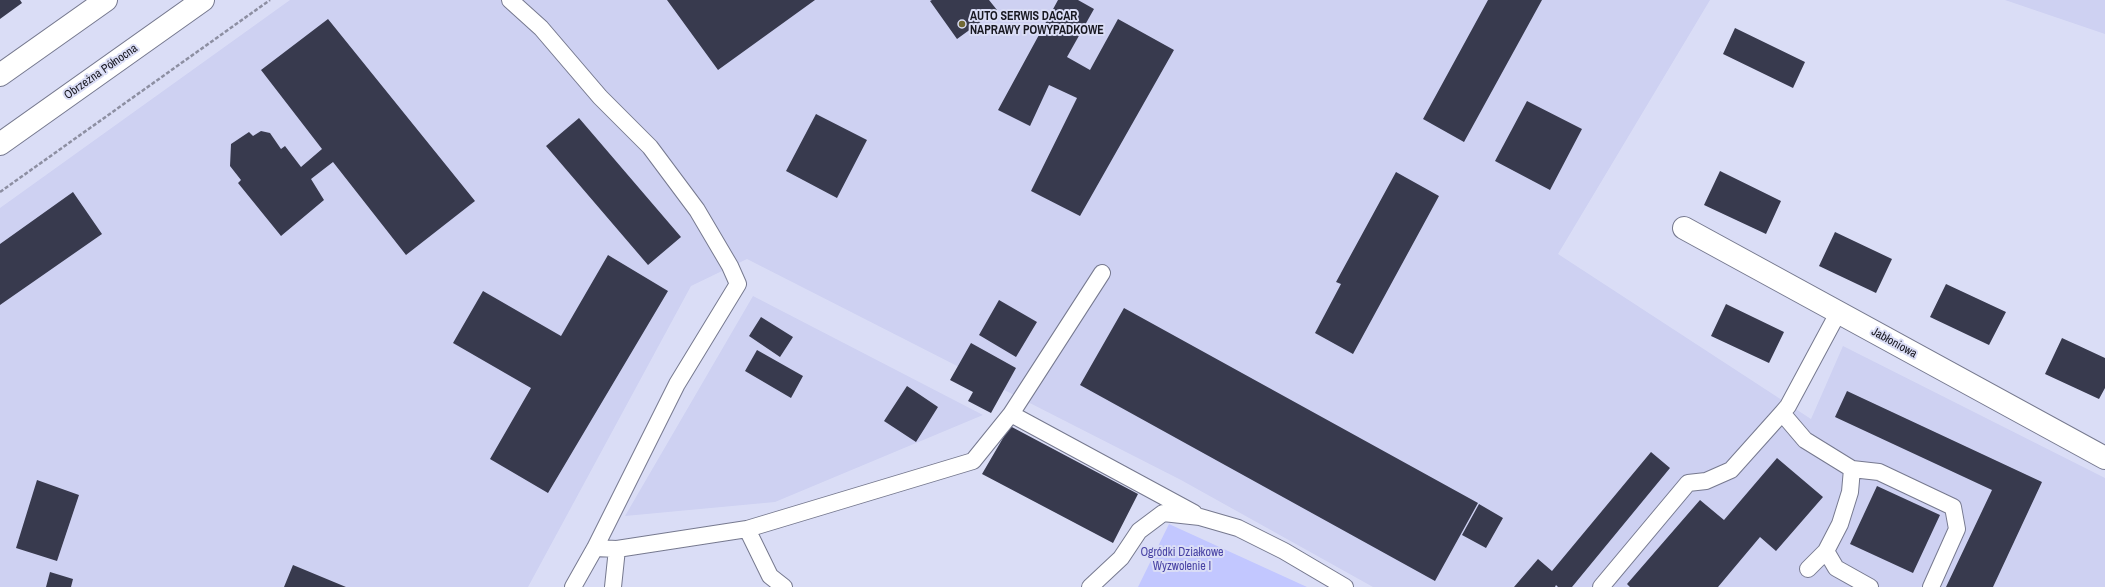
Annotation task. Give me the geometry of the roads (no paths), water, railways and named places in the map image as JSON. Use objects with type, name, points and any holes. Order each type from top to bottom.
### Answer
[{"type":"street","points":[[0,75],[106,0]]},
{"type":"street","name":"Obrzeżna Północna","points":[[0,144],[203,0]]},
{"type":"street","name":"Jabłoniowa","points":[[1684,228],[2105,458]]},
{"type":"lane","points":[[510,0],[541,28],[600,97],[650,147],[697,210],[730,266],[738,284],[677,384],[595,548],[573,587]]},
{"type":"lane","points":[[595,548],[617,549],[747,529],[972,461],[1011,414],[1102,273]]},
{"type":"lane","points":[[1601,587],[1688,483],[1706,481],[1731,470],[1782,413],[1788,406],[1838,312]]},
{"type":"lane","points":[[1782,413],[1805,440],[1852,469],[1879,472],[1953,507],[1957,529],[1931,587]]},
{"type":"lane","points":[[1011,414],[1200,517]]},
{"type":"lane","points":[[1808,568],[1826,551],[1840,524],[1850,492],[1852,469]]},
{"type":"lane","points":[[1090,587],[1121,558],[1139,531],[1163,513],[1200,517],[1238,528],[1284,551],[1345,587]]},
{"type":"lane","points":[[747,529],[770,576],[784,587]]},
{"type":"lane","points":[[613,587],[617,549]]},
{"type":"lane","points":[[1826,551],[1836,568],[1870,587]]},
{"type":"place","name":"AUTO SERWIS DACAR NAPRAWY POWYPADKOWE","points":[[962,24]]},
{"type":"park label","name":"Ogródki Działkowe Wyzwolenie I","points":[[1182,560]]}]
